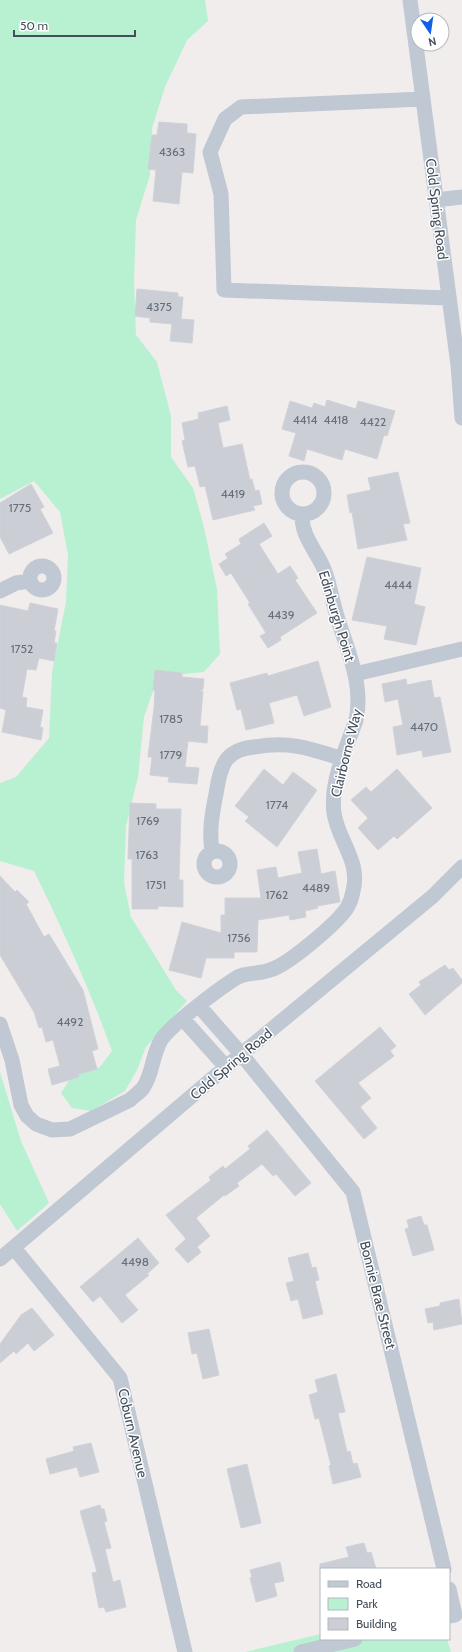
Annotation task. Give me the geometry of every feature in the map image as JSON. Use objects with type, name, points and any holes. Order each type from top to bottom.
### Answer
[{"type":"street","name":"Cold Spring Road","points":[[410,0],[458,365],[462,418]]},
{"type":"street","points":[[423,99],[241,106],[225,119],[210,152],[221,194],[224,290],[448,298]]},
{"type":"street","points":[[436,200],[462,197]]},
{"type":"street","name":"Edinburgh Point","points":[[302,514],[304,532],[327,576],[355,674]]},
{"type":"street","points":[[0,591],[16,583],[30,581]]},
{"type":"street","points":[[355,674],[462,649]]},
{"type":"street","name":"Clairborne Way","points":[[0,1024],[8,1046],[24,1110],[31,1120],[41,1127],[52,1130],[64,1130],[123,1103],[137,1094],[148,1080],[156,1050],[162,1039],[183,1019],[234,978],[244,974],[270,970],[286,962],[337,920],[349,903],[355,884],[355,870],[337,823],[333,804],[334,790],[358,713],[355,674]]},
{"type":"street","points":[[212,852],[210,824],[219,775],[224,763],[230,756],[244,748],[278,743],[305,747],[343,759]]},
{"type":"street","name":"Cold Spring Road","points":[[0,1259],[226,1067],[433,896],[462,867]]},
{"type":"street","name":"Bonnie Brae Street","points":[[199,1006],[242,1055],[353,1192],[444,1568]]},
{"type":"street","points":[[183,1019],[226,1067]]},
{"type":"street","name":"Coburn Avenue","points":[[14,1248],[120,1378],[185,1652]]},
{"type":"street","points":[[450,1598],[452,1616]]},
{"type":"street","points":[[301,1652],[351,1640]]},
{"type":"green space","points":[[0,0],[205,0],[208,21],[187,40],[165,87],[152,128],[150,175],[136,220],[134,281],[136,335],[157,362],[171,416],[171,457],[193,488],[203,523],[217,589],[220,654],[204,672],[165,676],[155,685],[144,717],[138,777],[126,826],[124,883],[131,917],[176,990],[187,1001],[146,1047],[137,1070],[125,1091],[91,1111],[72,1108],[61,1093],[72,1076],[100,1067],[112,1051],[76,960],[34,871],[0,861],[0,783],[16,777],[49,738],[52,672],[66,602],[68,555],[60,512],[34,481],[0,499]]},
{"type":"green space","points":[[0,1072],[21,1141],[49,1203],[17,1231],[0,1204]]},
{"type":"green space","points":[[320,1634],[320,1640],[447,1640],[451,1652],[245,1652]]},
{"type":"building","points":[[159,122],[187,124],[187,133],[196,134],[193,173],[182,172],[179,204],[153,201],[156,170],[148,169],[152,135],[157,135]]},
{"type":"building","points":[[137,289],[178,293],[178,297],[183,297],[181,319],[194,320],[192,343],[170,341],[172,324],[150,322],[150,318],[135,316]]},
{"type":"building","points":[[327,400],[356,409],[358,401],[395,411],[387,436],[384,435],[377,459],[345,449],[342,460],[307,449],[304,461],[289,456],[296,433],[282,429],[290,401],[312,408],[314,403],[325,407]]},
{"type":"building","points":[[227,406],[230,420],[218,423],[223,448],[242,444],[250,480],[252,479],[255,491],[259,490],[262,504],[253,506],[255,510],[213,520],[205,486],[200,487],[195,466],[188,467],[182,441],[185,440],[182,423],[199,419],[198,413]]},
{"type":"building","points":[[398,472],[410,523],[403,524],[407,540],[358,549],[352,512],[350,513],[347,495],[371,490],[368,478]]},
{"type":"building","points":[[31,484],[44,507],[40,509],[53,533],[9,554],[0,537],[0,503]]},
{"type":"building","points":[[264,523],[272,536],[259,544],[278,574],[290,566],[298,578],[295,580],[317,613],[280,637],[281,640],[268,648],[260,636],[266,633],[248,604],[250,603],[231,573],[226,576],[219,564],[228,558],[225,554],[241,544],[239,539]]},
{"type":"building","points":[[367,557],[421,568],[414,604],[425,607],[416,645],[384,639],[387,626],[352,620]]},
{"type":"building","points":[[30,603],[58,609],[54,631],[56,631],[54,643],[57,643],[54,661],[39,658],[36,670],[27,669],[22,697],[27,698],[26,707],[43,710],[40,727],[43,728],[41,740],[2,732],[6,710],[0,708],[0,605],[28,611]]},
{"type":"building","points":[[318,661],[331,707],[304,716],[297,695],[269,703],[274,723],[246,730],[241,709],[237,710],[230,683],[267,673],[268,676]]},
{"type":"building","points":[[155,670],[182,673],[182,677],[204,679],[203,689],[199,692],[203,691],[200,726],[208,726],[207,743],[188,741],[185,767],[199,768],[197,784],[168,782],[169,777],[150,775],[152,757],[148,757],[154,708],[155,691],[153,690]]},
{"type":"building","points":[[406,679],[407,685],[431,680],[434,698],[440,697],[451,752],[423,757],[422,750],[397,755],[393,727],[403,725],[398,699],[385,702],[382,684]]},
{"type":"building","points":[[264,769],[283,785],[293,772],[317,790],[277,847],[245,821],[249,817],[235,806]]},
{"type":"building","points":[[397,769],[432,808],[397,839],[394,836],[378,850],[358,828],[368,818],[351,800],[366,787],[371,792]]},
{"type":"building","points":[[130,803],[156,804],[156,809],[181,809],[179,880],[183,880],[183,907],[158,906],[158,909],[132,909],[132,859],[128,859]]},
{"type":"building","points":[[317,849],[321,874],[335,871],[340,902],[317,906],[318,908],[305,911],[306,917],[290,920],[289,915],[258,920],[257,952],[234,952],[234,958],[206,958],[201,978],[169,970],[182,922],[221,933],[221,915],[225,915],[225,898],[261,898],[257,870],[276,867],[278,878],[302,873],[298,852]]},
{"type":"building","points":[[0,876],[15,892],[17,890],[29,902],[26,904],[44,937],[49,934],[83,990],[98,1049],[92,1051],[97,1069],[79,1074],[79,1077],[52,1085],[48,1069],[60,1066],[53,1040],[46,1042],[42,1027],[39,1028],[34,1012],[0,955]]},
{"type":"building","points":[[445,965],[449,970],[453,968],[462,980],[462,983],[425,1015],[409,994],[421,985],[419,982]]},
{"type":"building","points":[[380,1027],[396,1046],[390,1051],[394,1056],[358,1083],[371,1098],[360,1107],[377,1128],[364,1139],[315,1081]]},
{"type":"building","points":[[267,1130],[311,1183],[295,1196],[276,1174],[273,1176],[262,1164],[237,1183],[239,1186],[225,1196],[224,1195],[196,1218],[210,1236],[197,1247],[201,1252],[188,1263],[175,1249],[186,1239],[166,1215],[211,1180],[209,1177],[223,1166],[225,1169],[250,1149],[248,1146]]},
{"type":"building","points":[[421,1216],[424,1225],[427,1225],[434,1250],[413,1256],[405,1229],[409,1228],[407,1220]]},
{"type":"building","points":[[138,1238],[159,1263],[147,1274],[149,1275],[125,1295],[138,1310],[122,1323],[100,1296],[93,1302],[80,1287]]},
{"type":"building","points":[[308,1253],[312,1268],[316,1267],[319,1280],[315,1281],[323,1314],[303,1319],[298,1299],[291,1301],[286,1283],[294,1281],[288,1258]]},
{"type":"building","points":[[459,1299],[462,1324],[434,1330],[433,1322],[428,1323],[425,1309],[440,1306],[440,1303]]},
{"type":"building","points":[[32,1308],[54,1335],[34,1351],[28,1343],[16,1354],[14,1351],[0,1363],[0,1344],[21,1315]]},
{"type":"building","points":[[209,1329],[219,1375],[203,1379],[197,1353],[192,1354],[188,1333]]},
{"type":"building","points":[[336,1374],[345,1412],[338,1413],[347,1452],[350,1451],[353,1464],[357,1463],[361,1477],[333,1484],[329,1466],[331,1465],[319,1418],[315,1419],[309,1395],[318,1392],[315,1380]]},
{"type":"building","points":[[91,1443],[99,1472],[80,1477],[77,1467],[50,1474],[46,1459],[74,1451],[73,1447]]},
{"type":"building","points":[[247,1464],[261,1523],[241,1528],[227,1469]]},
{"type":"building","points":[[100,1505],[101,1509],[104,1509],[107,1521],[104,1522],[111,1548],[105,1549],[113,1582],[120,1580],[126,1607],[106,1612],[104,1607],[99,1608],[92,1573],[97,1572],[80,1511]]},
{"type":"building","points":[[364,1543],[367,1553],[371,1552],[376,1568],[320,1568],[320,1564],[349,1557],[346,1547]]},
{"type":"building","points":[[280,1562],[284,1581],[274,1583],[277,1596],[256,1602],[250,1578],[252,1577],[250,1570]]}]
